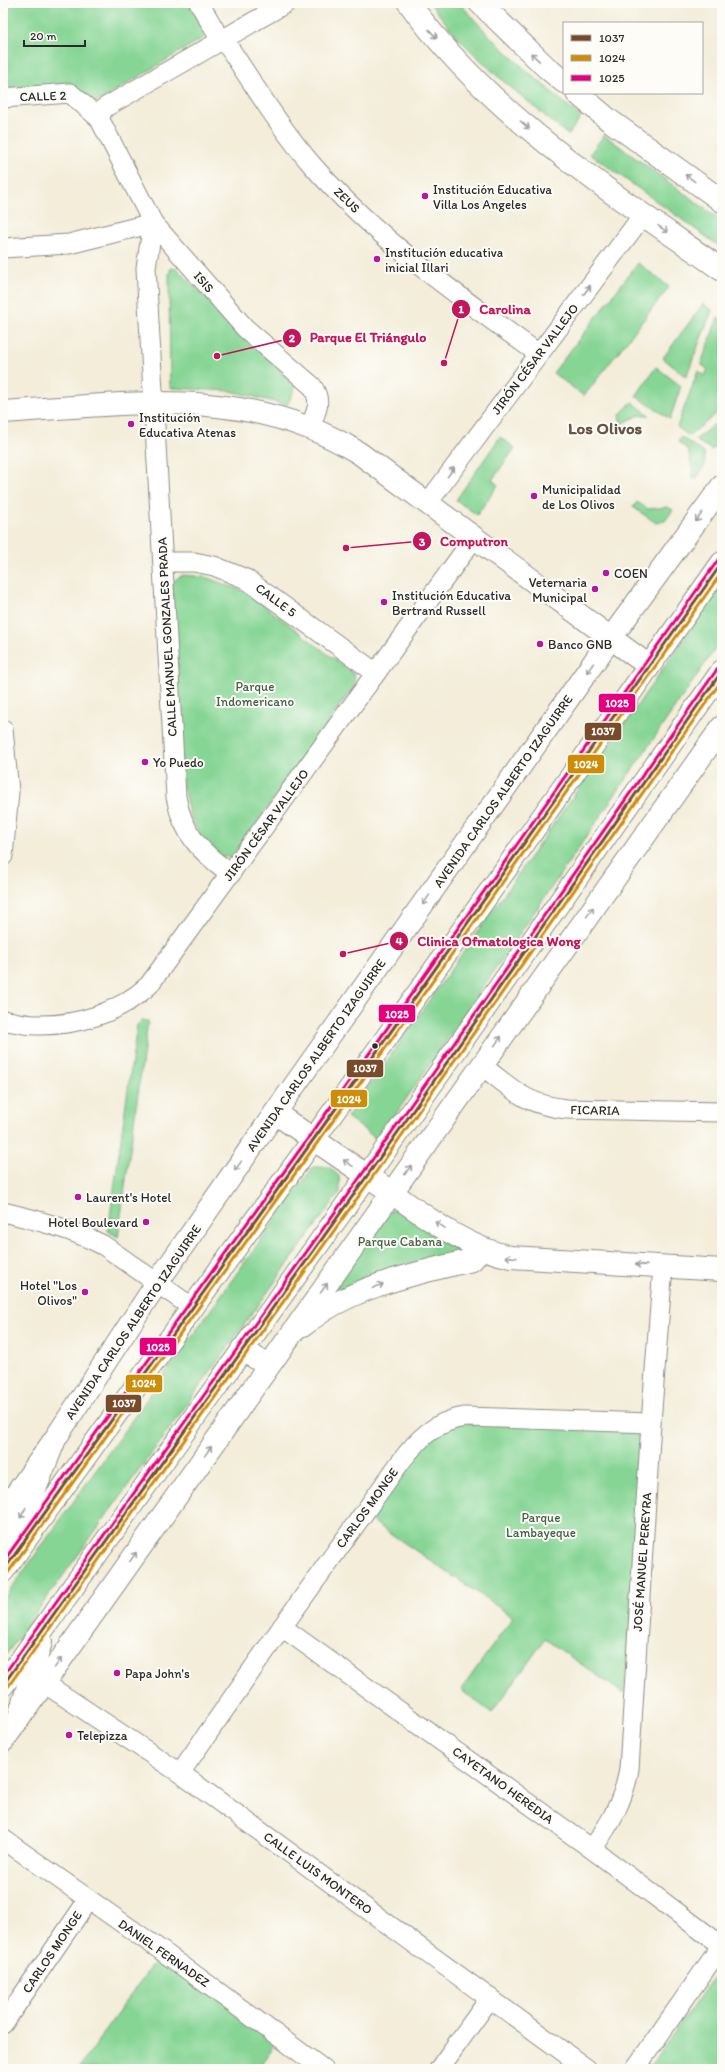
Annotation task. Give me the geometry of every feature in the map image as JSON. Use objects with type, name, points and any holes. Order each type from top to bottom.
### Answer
[{"type":"street","name":"ZEUS","points":[[199,3],[216,32],[224,40],[291,140],[345,199],[401,251],[539,354]]},
{"type":"street","points":[[99,118],[104,108],[286,3]]},
{"type":"street","points":[[409,3],[425,25],[491,95],[542,139],[643,215],[722,270]]},
{"type":"street","points":[[480,3],[541,63],[563,81]]},
{"type":"street","name":"CALLE 2","points":[[3,98],[70,93],[99,118]]},
{"type":"street","points":[[578,94],[609,120],[722,201]]},
{"type":"street","name":"ISIS","points":[[99,118],[153,223],[245,328],[312,386],[318,394],[318,405],[310,429]]},
{"type":"street","name":"JIRÓN CÉSAR VALLEJO","points":[[427,504],[643,215]]},
{"type":"street","points":[[3,248],[69,244],[153,223]]},
{"type":"street","name":"CALLE MANUEL GONZALES PRADA","points":[[153,223],[146,268],[176,798],[178,812],[196,844],[204,854],[231,874]]},
{"type":"street","points":[[3,412],[154,403],[236,407],[310,429],[330,437],[354,450],[649,666]]},
{"type":"street","name":"AVENIDA CARLOS ALBERTO IZAGUIRRE","points":[[3,1513],[55,1439],[157,1283],[275,1113],[611,638],[722,486]]},
{"type":"street","name":"JIRÓN CÉSAR VALLEJO","points":[[3,1020],[35,1025],[58,1024],[100,1014],[120,1007],[136,997],[162,969],[474,538]]},
{"type":"street","name":"CALLE 5","points":[[163,562],[194,562],[214,566],[246,578],[376,673]]},
{"type":"street","points":[[3,1571],[313,1140],[722,563]]},
{"type":"street","points":[[3,1685],[367,1176],[722,670]]},
{"type":"street","points":[[3,1741],[392,1193],[481,1064],[722,727]]},
{"type":"street","points":[[3,730],[9,792],[3,856]]},
{"type":"street","name":"FICARIA","points":[[481,1064],[526,1099],[549,1107],[567,1109],[722,1112]]},
{"type":"street","points":[[275,1113],[392,1193],[473,1245],[486,1251],[511,1257],[722,1270]]},
{"type":"street","points":[[3,1212],[62,1228],[103,1245],[193,1308]]},
{"type":"street","points":[[285,1342],[321,1313],[358,1294],[411,1274],[472,1260],[477,1254],[473,1245]]},
{"type":"street","name":"JOSÉ MANUEL PEREYRA","points":[[592,1849],[617,1811],[624,1793],[629,1769],[651,1423],[663,1266]]},
{"type":"street","points":[[242,1349],[268,1366]]},
{"type":"street","name":"CARLOS MONGE","points":[[180,1774],[282,1626],[408,1452],[427,1432],[440,1423],[465,1417],[651,1423]]},
{"type":"street","points":[[3,1549],[34,1492],[55,1439]]},
{"type":"street","name":"CAYETANO HEREDIA","points":[[282,1626],[592,1849],[722,1946]]},
{"type":"street","points":[[18,1720],[45,1627]]},
{"type":"street","name":"CALLE LUIS MONTERO","points":[[44,1683],[180,1774],[587,2069]]},
{"type":"street","name":"DANIEL FERNADEZ","points":[[3,1839],[162,1951],[323,2069]]},
{"type":"street","name":"CARLOS MONGE","points":[[3,2024],[88,1900]]},
{"type":"street","points":[[635,2069],[722,1946]]},
{"type":"street","points":[[439,2069],[490,1998]]},
{"type":"green space","points":[[3,3],[193,3],[207,29],[203,38],[92,105],[3,94]]},
{"type":"green space","points":[[430,3],[460,3],[488,34],[533,76],[581,117],[568,135],[495,74],[457,37]]},
{"type":"green space","points":[[604,135],[722,221],[722,248],[590,154]]},
{"type":"green space","points":[[638,263],[669,287],[584,396],[553,373]]},
{"type":"green space","points":[[171,268],[177,269],[296,386],[287,405],[231,391],[170,388],[169,274]]},
{"type":"green space","points":[[703,304],[712,310],[686,377],[663,358]]},
{"type":"green space","points":[[718,317],[722,320],[722,409],[689,436],[677,427],[698,371],[704,376],[708,370],[701,364]]},
{"type":"green space","points":[[656,367],[681,386],[670,419],[636,396]]},
{"type":"green space","points":[[632,402],[649,415],[640,415],[621,424],[619,415]]},
{"type":"green space","points":[[722,418],[722,437],[712,450],[695,440]]},
{"type":"green space","points":[[500,437],[515,448],[492,480],[498,485],[477,515],[456,500]]},
{"type":"green space","points":[[681,437],[704,453],[705,465],[696,479],[691,475],[693,472],[688,450],[678,442]]},
{"type":"green space","points":[[637,502],[648,509],[668,507],[673,510],[665,521],[656,523],[633,507]]},
{"type":"green space","name":"Parque Indomericano","points":[[183,575],[205,577],[246,592],[354,674],[355,682],[352,689],[236,851],[230,857],[222,857],[199,834],[189,813],[183,787],[172,584],[176,579]]},
{"type":"green space","points":[[722,585],[722,639],[378,1140],[347,1117]]},
{"type":"green space","points":[[142,1020],[148,1021],[118,1237],[108,1231],[137,1025]]},
{"type":"green space","points":[[313,1167],[329,1167],[339,1176],[340,1192],[3,1659],[3,1600]]},
{"type":"green space","name":"Parque Cabana","points":[[401,1209],[463,1253],[319,1303],[392,1210]]},
{"type":"green space","name":"Parque Lambayeque","points":[[440,1423],[651,1423],[624,1694],[545,1639],[492,1713],[461,1690],[513,1617],[362,1514]]},
{"type":"green space","points":[[162,1951],[280,2038],[257,2069],[78,2069]]},
{"type":"green space","points":[[722,1965],[722,2069],[648,2069]]},
{"type":"transit line","name":"1025","points":[[3,1562],[376,1044],[718,560]]},
{"type":"transit line","name":"1037","points":[[3,1571],[380,1047],[722,563]]},
{"type":"transit line","name":"1024","points":[[7,1574],[384,1050],[722,572]]},
{"type":"transit line","name":"1025","points":[[3,1676],[363,1173],[718,668]]},
{"type":"transit line","name":"1037","points":[[3,1685],[367,1176],[722,671]]},
{"type":"transit line","name":"1024","points":[[7,1688],[371,1179],[722,680]]},
{"type":"place","name":"Institución Educativa Villa Los Angeles","points":[[425,196]]},
{"type":"place","name":"Institución educativa inicial Illari","points":[[377,259]]},
{"type":"place","name":"Parque El Triángulo","points":[[217,356]]},
{"type":"place","name":"Carolina","points":[[444,363]]},
{"type":"place","name":"Institución Educativa Atenas","points":[[131,424]]},
{"type":"place","name":"Municipalidad de Los Olivos","points":[[534,496]]},
{"type":"place","name":"Computron","points":[[346,548]]},
{"type":"place","name":"COEN","points":[[606,573]]},
{"type":"place","name":"Veternaria Municipal","points":[[595,589]]},
{"type":"place","name":"Institución Educativa Bertrand Russell","points":[[384,602]]},
{"type":"place","name":"Banco GNB","points":[[540,644]]},
{"type":"place","name":"Yo Puedo","points":[[145,762]]},
{"type":"place","name":"Clinica Ofmatologica Wong","points":[[343,954]]},
{"type":"place","name":"Laurent's Hotel","points":[[78,1197]]},
{"type":"place","name":"Hotel Boulevard","points":[[146,1222]]},
{"type":"place","name":"Hotel \"Los Olivos\"","points":[[85,1292]]},
{"type":"place","name":"Papa John's","points":[[117,1673]]},
{"type":"place","name":"Telepizza","points":[[69,1735]]},
{"type":"district","name":"Los Olivos","points":[[605,428]]}]
